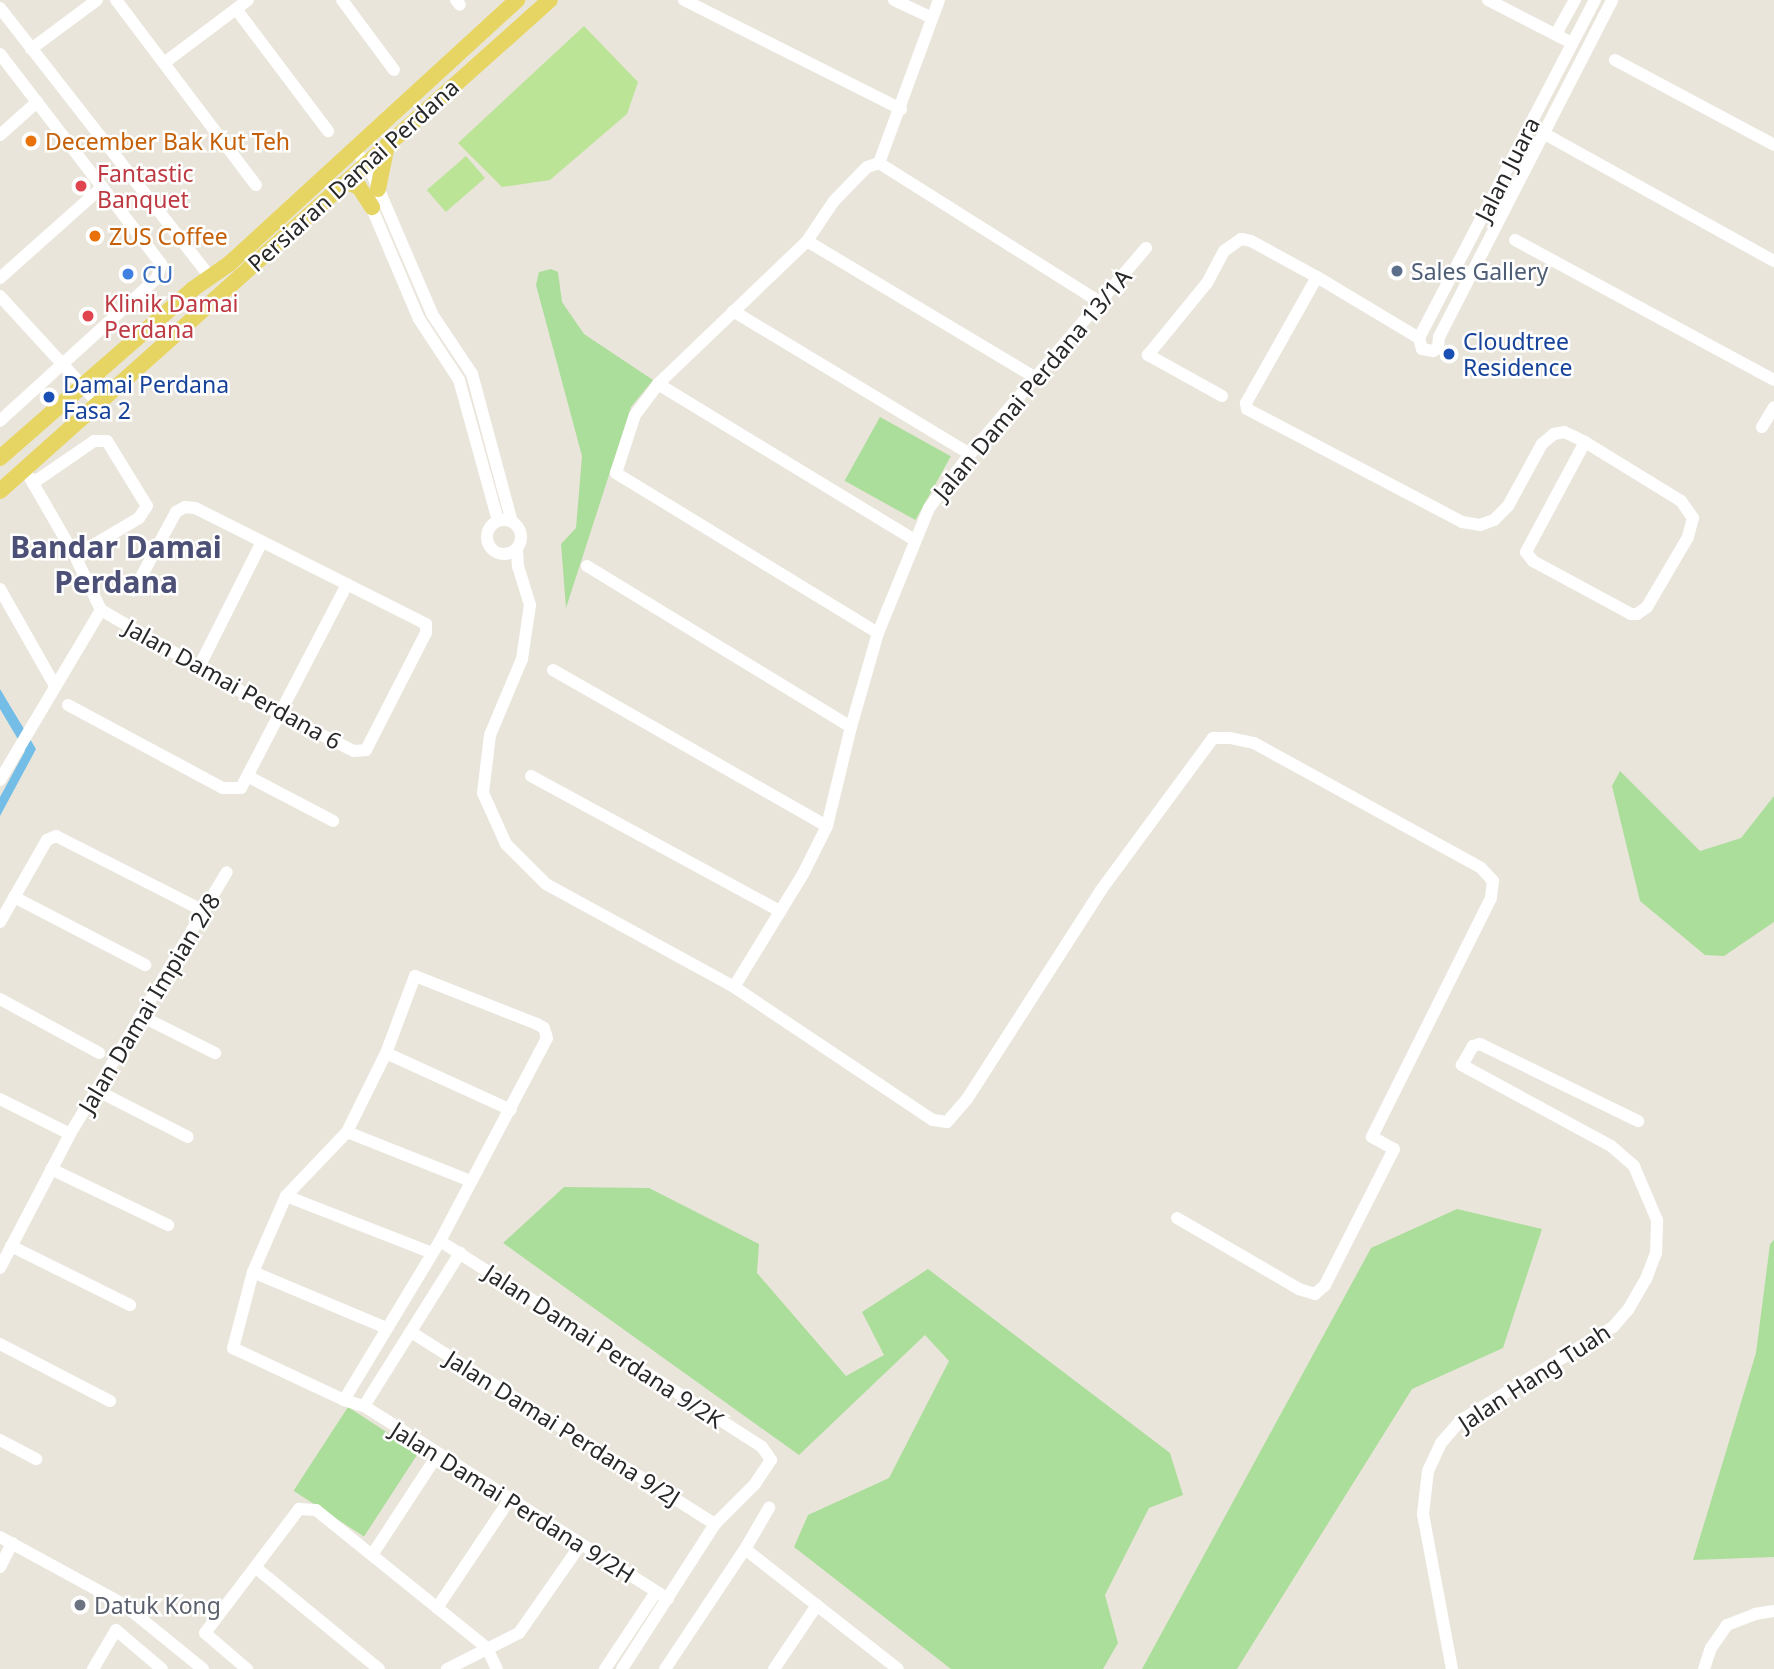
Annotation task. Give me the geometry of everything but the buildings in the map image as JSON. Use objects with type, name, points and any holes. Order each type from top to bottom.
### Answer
[{"type":"main road","name":"Persiaran Damai Perdana","points":[[0,458],[193,289],[229,264],[358,157],[517,0]]},
{"type":"main road","name":"Persiaran Damai Perdana","points":[[0,491],[341,185],[358,157],[387,145],[550,0]]},
{"type":"main road","points":[[378,189],[387,145]]},
{"type":"main road","name":"Persiaran Damai Perdana","points":[[193,289],[206,272],[342,151],[358,157]]},
{"type":"main road","points":[[341,185],[351,183],[359,187],[372,207]]},
{"type":"street","points":[[31,48],[97,0]]},
{"type":"street","points":[[116,0],[256,185]]},
{"type":"street","points":[[164,63],[248,0]]},
{"type":"street","points":[[342,0],[394,69]]},
{"type":"street","points":[[684,0],[901,109]]},
{"type":"street","points":[[894,0],[932,18]]},
{"type":"street","points":[[878,633],[615,473],[635,415],[658,384],[807,242],[834,201],[867,167],[879,163],[939,0]]},
{"type":"street","points":[[1488,0],[1572,43]]},
{"type":"street","points":[[1556,34],[1574,0]]},
{"type":"street","name":"Jalan Juara","points":[[1595,0],[1419,338],[1422,349],[1433,351],[1438,348],[1439,337],[1612,0]]},
{"type":"street","points":[[0,8],[206,272]]},
{"type":"street","points":[[236,9],[327,131]]},
{"type":"street","points":[[0,54],[161,264],[157,278],[0,421]]},
{"type":"street","points":[[1615,60],[1774,145]]},
{"type":"street","points":[[0,135],[37,102]]},
{"type":"street","points":[[1543,133],[1774,261]]},
{"type":"street","points":[[358,157],[378,189],[432,314],[472,374],[505,522]]},
{"type":"street","points":[[358,157],[372,207],[419,318],[459,380],[505,522],[521,536],[517,549],[518,566],[530,605],[522,659],[490,734],[483,793],[506,844],[546,884],[734,987],[933,1121],[947,1122],[975,1088],[1101,890],[1213,738],[1254,743],[1481,868],[1493,881],[1491,898],[1372,1137],[1394,1149],[1325,1285],[1315,1294],[1299,1289],[1177,1218]]},
{"type":"street","points":[[879,163],[1100,302]]},
{"type":"street","points":[[0,278],[102,187]]},
{"type":"street","points":[[1222,396],[1148,355],[1207,282],[1224,251],[1241,239],[1251,241],[1317,276],[1419,338]]},
{"type":"street","points":[[1515,240],[1774,380]]},
{"type":"street","points":[[807,242],[1036,378]]},
{"type":"street","name":"Jalan Damai Perdana 13/1A","points":[[734,987],[827,826],[878,633],[929,508],[970,454],[1146,248]]},
{"type":"street","points":[[1317,276],[1246,403],[1249,410],[1462,522],[1480,526],[1494,520],[1508,506],[1534,455],[1554,434],[1564,432],[1585,442],[1681,501],[1693,518],[1688,537],[1647,607],[1637,614],[1630,614],[1533,561],[1526,552],[1585,442]]},
{"type":"street","points":[[0,296],[97,402]]},
{"type":"street","points":[[733,310],[970,454]]},
{"type":"street","points":[[658,384],[915,540]]},
{"type":"street","points":[[1762,428],[1774,407]]},
{"type":"street","points":[[33,483],[94,441],[107,441],[147,506],[139,519],[75,556]]},
{"type":"street","points":[[0,780],[101,610],[75,556],[24,469]]},
{"type":"street","points":[[134,590],[176,512],[184,508],[195,508],[347,584],[278,713],[245,782]]},
{"type":"street","points":[[505,522],[490,528],[487,538],[493,551],[518,566]]},
{"type":"street","points":[[199,667],[262,542]]},
{"type":"street","points":[[503,555],[517,549]]},
{"type":"street","points":[[587,566],[851,727]]},
{"type":"street","name":"Jalan Damai Perdana 6","points":[[101,610],[278,713],[343,747],[354,751],[366,750],[426,633],[426,624],[347,584]]},
{"type":"street","points":[[0,589],[55,686]]},
{"type":"street","points":[[553,670],[827,826]]},
{"type":"street","points":[[68,705],[223,788],[245,782],[333,821]]},
{"type":"street","points":[[531,776],[780,911]]},
{"type":"street","points":[[0,922],[47,840],[56,836],[204,911]]},
{"type":"street","name":"Jalan Damai Impian 2/8","points":[[0,1268],[70,1134],[228,872]]},
{"type":"street","points":[[14,897],[145,965]]},
{"type":"street","points":[[354,1403],[386,1328],[440,1241],[511,1110],[547,1034],[537,1024],[415,976],[386,1053],[346,1132],[286,1196],[253,1272],[386,1328]]},
{"type":"street","points":[[0,999],[99,1053]]},
{"type":"street","points":[[141,1016],[215,1053]]},
{"type":"street","name":"Jalan Hang Tuah","points":[[1452,1669],[1423,1514],[1427,1471],[1441,1443],[1461,1420],[1613,1327],[1629,1310],[1656,1253],[1657,1220],[1634,1166],[1611,1146],[1462,1065],[1473,1046],[1480,1044],[1639,1121]]},
{"type":"street","points":[[386,1053],[511,1110]]},
{"type":"street","points":[[96,1090],[188,1137]]},
{"type":"street","points":[[1,1101],[70,1134]]},
{"type":"street","points":[[346,1132],[471,1181]]},
{"type":"street","points":[[51,1169],[168,1225]]},
{"type":"street","points":[[286,1196],[432,1253]]},
{"type":"street","name":"Jalan Damai Perdana 9/2K","points":[[440,1241],[768,1453],[771,1460],[767,1469],[715,1524]]},
{"type":"street","points":[[11,1246],[130,1306]]},
{"type":"street","points":[[354,1403],[411,1332],[460,1253]]},
{"type":"street","name":"Jalan Damai Perdana 9/2H","points":[[253,1272],[233,1348],[354,1403],[662,1595]]},
{"type":"street","name":"Jalan Damai Perdana 9/2J","points":[[411,1332],[715,1524]]},
{"type":"street","points":[[0,1344],[110,1401]]},
{"type":"street","points":[[0,1440],[36,1459]]},
{"type":"street","points":[[372,1555],[438,1454]]},
{"type":"street","points":[[438,1608],[510,1499]]},
{"type":"street","points":[[666,1669],[769,1508]]},
{"type":"street","points":[[247,1669],[205,1633],[299,1509],[317,1510],[487,1648],[498,1669]]},
{"type":"street","points":[[605,1669],[715,1524]]},
{"type":"street","points":[[0,1567],[6,1540],[123,1604],[203,1669]]},
{"type":"street","points":[[447,1669],[519,1633],[581,1544]]},
{"type":"street","points":[[745,1549],[898,1669]]},
{"type":"street","points":[[256,1567],[379,1669]]},
{"type":"street","points":[[622,1669],[662,1595]]},
{"type":"street","points":[[774,1669],[817,1605]]},
{"type":"street","points":[[1704,1669],[1711,1648],[1727,1625],[1755,1614],[1774,1611]]},
{"type":"street","points":[[93,1669],[116,1630],[162,1669]]},
{"type":"green space","points":[[584,26],[638,82],[627,114],[550,180],[502,187],[458,143]]},
{"type":"green space","points":[[466,156],[485,178],[446,212],[427,190]]},
{"type":"green space","points":[[551,269],[558,272],[562,302],[584,334],[653,380],[631,407],[566,608],[561,544],[576,528],[582,456],[536,285],[539,272]]},
{"type":"green space","points":[[880,417],[951,456],[915,520],[845,481]]},
{"type":"green space","points":[[1620,771],[1700,851],[1741,838],[1774,796],[1774,922],[1724,956],[1705,955],[1640,901],[1612,786]]},
{"type":"green space","points":[[564,1187],[649,1188],[759,1244],[757,1273],[846,1376],[884,1355],[862,1312],[928,1269],[1170,1453],[1183,1495],[1149,1508],[1105,1595],[1118,1643],[1103,1669],[951,1669],[794,1547],[808,1515],[889,1478],[949,1361],[925,1335],[799,1455],[503,1243]]},
{"type":"green space","points":[[1457,1209],[1542,1229],[1503,1348],[1412,1389],[1237,1669],[1142,1669],[1371,1248]]},
{"type":"green space","points":[[1774,1240],[1774,1557],[1693,1560],[1756,1353],[1770,1244]]},
{"type":"green space","points":[[348,1407],[418,1453],[364,1537],[294,1491]]},
{"type":"water","points":[[0,689],[36,749],[0,816],[0,797],[25,751],[0,709]]},
{"type":"place","name":"December Bak Kut Teh","points":[[31,141]]},
{"type":"place","name":"Fantastic Banquet","points":[[81,186]]},
{"type":"place","name":"ZUS Coffee","points":[[95,236]]},
{"type":"place","name":"Sales Gallery","points":[[1397,271]]},
{"type":"place","name":"CU","points":[[128,274]]},
{"type":"place","name":"Klinik Damai Perdana","points":[[88,316]]},
{"type":"place","name":"Cloudtree Residence","points":[[1449,354]]},
{"type":"place","name":"Damai Perdana Fasa 2","points":[[49,397]]},
{"type":"place","name":"Datuk Kong","points":[[80,1605]]},
{"type":"district","name":"Bandar Damai Perdana","points":[[116,564]]}]
